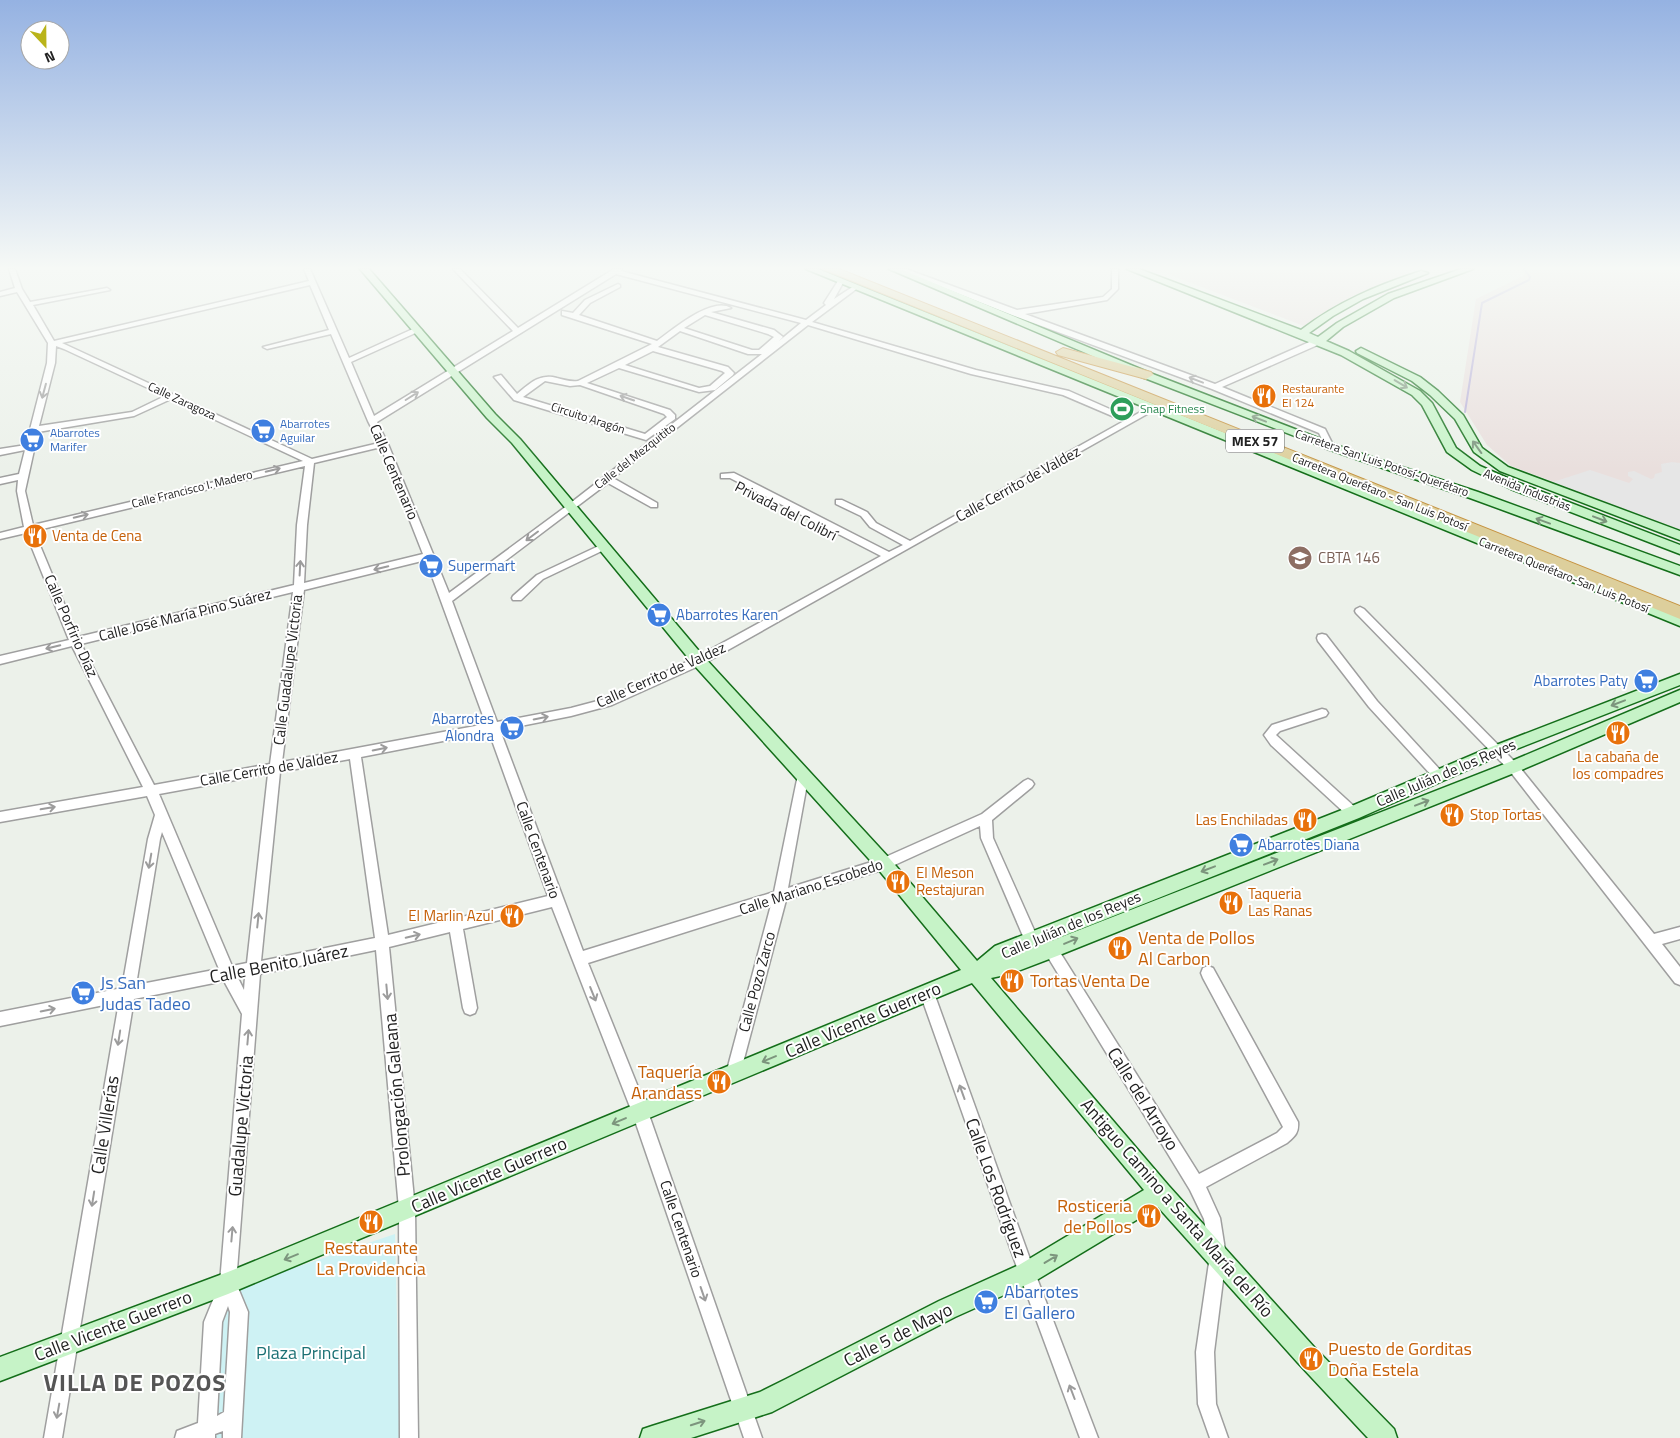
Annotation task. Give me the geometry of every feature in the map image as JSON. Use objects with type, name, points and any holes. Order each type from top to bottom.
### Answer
[{"type":"highway","name":"Carretera Querétaro - San Luis Potosí","points":[[995,336],[1680,614]]},
{"type":"highway","name":"Carretera Querétaro - San Luis Potosí","points":[[1024,336],[1680,598]]},
{"type":"highway","points":[[1059,350],[1146,375]]},
{"type":"street","points":[[48,336],[52,343],[81,336]]},
{"type":"street","points":[[267,346],[311,336]]},
{"type":"street","name":"Calle Centenario","points":[[335,336],[384,444],[446,600],[556,900],[640,1112],[753,1438]]},
{"type":"street","points":[[347,362],[404,336]]},
{"type":"street","name":"Antiguo Camino a Santa María del Río","points":[[423,336],[605,546],[699,661],[884,864],[1160,1193],[1306,1355],[1385,1438]]},
{"type":"street","points":[[372,421],[506,336]]},
{"type":"street","points":[[618,366],[699,390],[712,388],[730,373],[725,369],[629,336]]},
{"type":"street","points":[[580,382],[618,366],[670,336]]},
{"type":"street","points":[[702,336],[748,351],[759,352],[780,336]]},
{"type":"street","name":"Calle del Mezquitito","points":[[446,600],[571,507],[791,336]]},
{"type":"street","points":[[846,336],[974,372],[1066,393],[1131,421]]},
{"type":"street","name":"Carretera Querétaro-San Luis Potosí","points":[[975,336],[1680,620]]},
{"type":"street","name":"Carretera San Luis Potosí-Querétaro","points":[[1053,336],[1330,447],[1474,495],[1677,571]]},
{"type":"street","points":[[1077,336],[1215,387],[1322,431],[1330,447]]},
{"type":"street","name":"Avenida Industrias","points":[[1320,336],[1399,370],[1434,393],[1459,417],[1478,450],[1504,469],[1680,536]]},
{"type":"street","points":[[1215,387],[1326,336]]},
{"type":"street","name":"Avenida Industrias","points":[[1324,338],[1416,393],[1427,403],[1451,450],[1476,468],[1515,486],[1680,550]]},
{"type":"street","name":"Calle Zaragoza","points":[[52,343],[67,347],[310,461]]},
{"type":"street","name":"Calle Porfirio Díaz","points":[[52,343],[52,363],[22,476],[21,491],[29,529],[75,642],[151,790],[228,974],[250,1014]]},
{"type":"street","points":[[498,377],[517,398]]},
{"type":"street","name":"Circuito Aragón","points":[[541,379],[549,379],[570,385],[580,382],[667,412],[672,417],[646,437],[517,398],[541,379]]},
{"type":"street","points":[[33,430],[134,414],[171,396]]},
{"type":"street","name":"Calle Cerrito de Valdez","points":[[0,817],[355,754],[608,702],[699,661],[1152,409]]},
{"type":"street","name":"Calle Francisco I. Madero","points":[[0,536],[384,444]]},
{"type":"street","points":[[0,452],[29,447]]},
{"type":"street","name":"Calle Guadalupe Victoria","points":[[253,969],[275,768],[299,588],[302,525],[310,461]]},
{"type":"street","name":"Privada del Colibrí","points":[[722,475],[726,480],[781,504],[885,558]]},
{"type":"street","points":[[0,481],[22,476]]},
{"type":"street","points":[[606,478],[654,505]]},
{"type":"street","points":[[839,502],[864,514],[874,525],[909,544]]},
{"type":"street","points":[[517,598],[540,577],[605,546]]},
{"type":"street","name":"Calle José María Pino Suárez","points":[[0,660],[429,556]]},
{"type":"street","points":[[1360,611],[1513,767],[1680,978]]},
{"type":"street","points":[[1322,638],[1373,704],[1438,775]]},
{"type":"street","name":"Calle Julián de los Reyes","points":[[1243,865],[1352,813],[1438,775],[1680,679]]},
{"type":"street","name":"Calle Julián de los Reyes","points":[[975,973],[1001,952],[1031,939],[1108,917],[1243,865],[1513,767],[1680,696]]},
{"type":"street","points":[[1322,713],[1276,728],[1270,734],[1352,813]]},
{"type":"street","name":"Prolongación Galeana","points":[[355,754],[382,943],[407,1209],[409,1438]]},
{"type":"street","name":"Calle Pozo Zarco","points":[[734,1074],[780,897],[803,773]]},
{"type":"street","name":"Calle Mariano Escobedo","points":[[579,960],[884,864],[986,818],[1028,784]]},
{"type":"street","name":"Calle Villerías","points":[[53,1438],[126,995],[154,838],[162,814]]},
{"type":"street","points":[[986,818],[987,838],[1031,939]]},
{"type":"street","name":"Calle Benito Juárez","points":[[0,1019],[382,943],[556,900]]},
{"type":"street","name":"Calle Julián de los Reyes","points":[[975,973],[1010,965],[1051,950],[1108,917]]},
{"type":"street","points":[[456,926],[470,1008]]},
{"type":"street","points":[[1651,941],[1680,933]]},
{"type":"street","name":"Calle del Arroyo","points":[[1051,950],[1196,1184],[1212,1218],[1218,1256],[1205,1352],[1206,1404],[1219,1438]]},
{"type":"street","name":"Guadalupe Victoria","points":[[228,1283],[253,969]]},
{"type":"street","name":"Calle Vicente Guerrero","points":[[0,1369],[228,1283],[975,973]]},
{"type":"street","points":[[1196,1184],[1282,1138],[1291,1130],[1290,1122],[1208,973]]},
{"type":"street","name":"Calle Los Rodríguez","points":[[927,993],[1027,1273],[1089,1438]]},
{"type":"street","name":"Calle 5 de Mayo","points":[[652,1438],[743,1409],[796,1388],[947,1309],[1027,1273],[1160,1193]]},
{"type":"street","points":[[228,1283],[239,1312],[232,1438]]},
{"type":"street","points":[[206,1434],[212,1322],[228,1283]]},
{"type":"street","points":[[184,1438],[206,1434],[234,1418]]},
{"type":"shaded area","points":[[1470,336],[1680,336],[1680,529],[1511,466],[1487,445],[1460,402]]},
{"type":"shaded area","points":[[1680,463],[1680,529],[1553,482],[1590,470],[1629,483],[1633,479],[1628,476],[1628,472],[1634,471],[1651,479],[1654,478],[1655,474],[1662,472],[1661,464]]},
{"type":"green space","name":"Plaza Principal","points":[[395,1234],[400,1438],[204,1438],[216,1294]]},
{"type":"waterway","points":[[1465,412],[1477,336]]},
{"type":"place","name":"Restaurante El 124","points":[[1264,396]]},
{"type":"place","name":"Snap Fitness","points":[[1122,409]]},
{"type":"place","name":"Abarrotes Aguilar","points":[[263,431]]},
{"type":"place","name":"Abarrotes Marifer","points":[[32,440]]},
{"type":"place","name":"Venta de Cena","points":[[35,536]]},
{"type":"place","name":"CBTA 146","points":[[1300,558]]},
{"type":"place","name":"Supermart","points":[[431,566]]},
{"type":"place","name":"Abarrotes Karen","points":[[659,615]]},
{"type":"place","name":"Abarrotes Paty","points":[[1646,681]]},
{"type":"place","name":"Abarrotes Alondra","points":[[512,728]]},
{"type":"place","name":"La cabaña de los compadres","points":[[1618,733]]},
{"type":"place","name":"Stop Tortas","points":[[1452,815]]},
{"type":"place","name":"Las Enchiladas","points":[[1305,820]]},
{"type":"place","name":"Abarrotes Diana","points":[[1241,845]]},
{"type":"place","name":"El Meson Restajuran","points":[[898,882]]},
{"type":"place","name":"Taqueria Las Ranas","points":[[1231,903]]},
{"type":"place","name":"El Marlin Azul","points":[[512,916]]},
{"type":"place","name":"Venta de Pollos Al Carbon","points":[[1120,948]]},
{"type":"place","name":"Tortas Venta De","points":[[1012,981]]},
{"type":"place","name":"Js San Judas Tadeo","points":[[83,993]]},
{"type":"place","name":"Taquería Arandass","points":[[719,1082]]},
{"type":"place","name":"Rosticeria de Pollos","points":[[1149,1216]]},
{"type":"place","name":"Restaurante La Providencia","points":[[371,1222]]},
{"type":"place","name":"Abarrotes El Gallero","points":[[986,1302]]},
{"type":"place","name":"Puesto de Gorditas Doña Estela","points":[[1311,1359]]},
{"type":"district","name":"VILLA DE POZOS","points":[[135,1383]]}]
